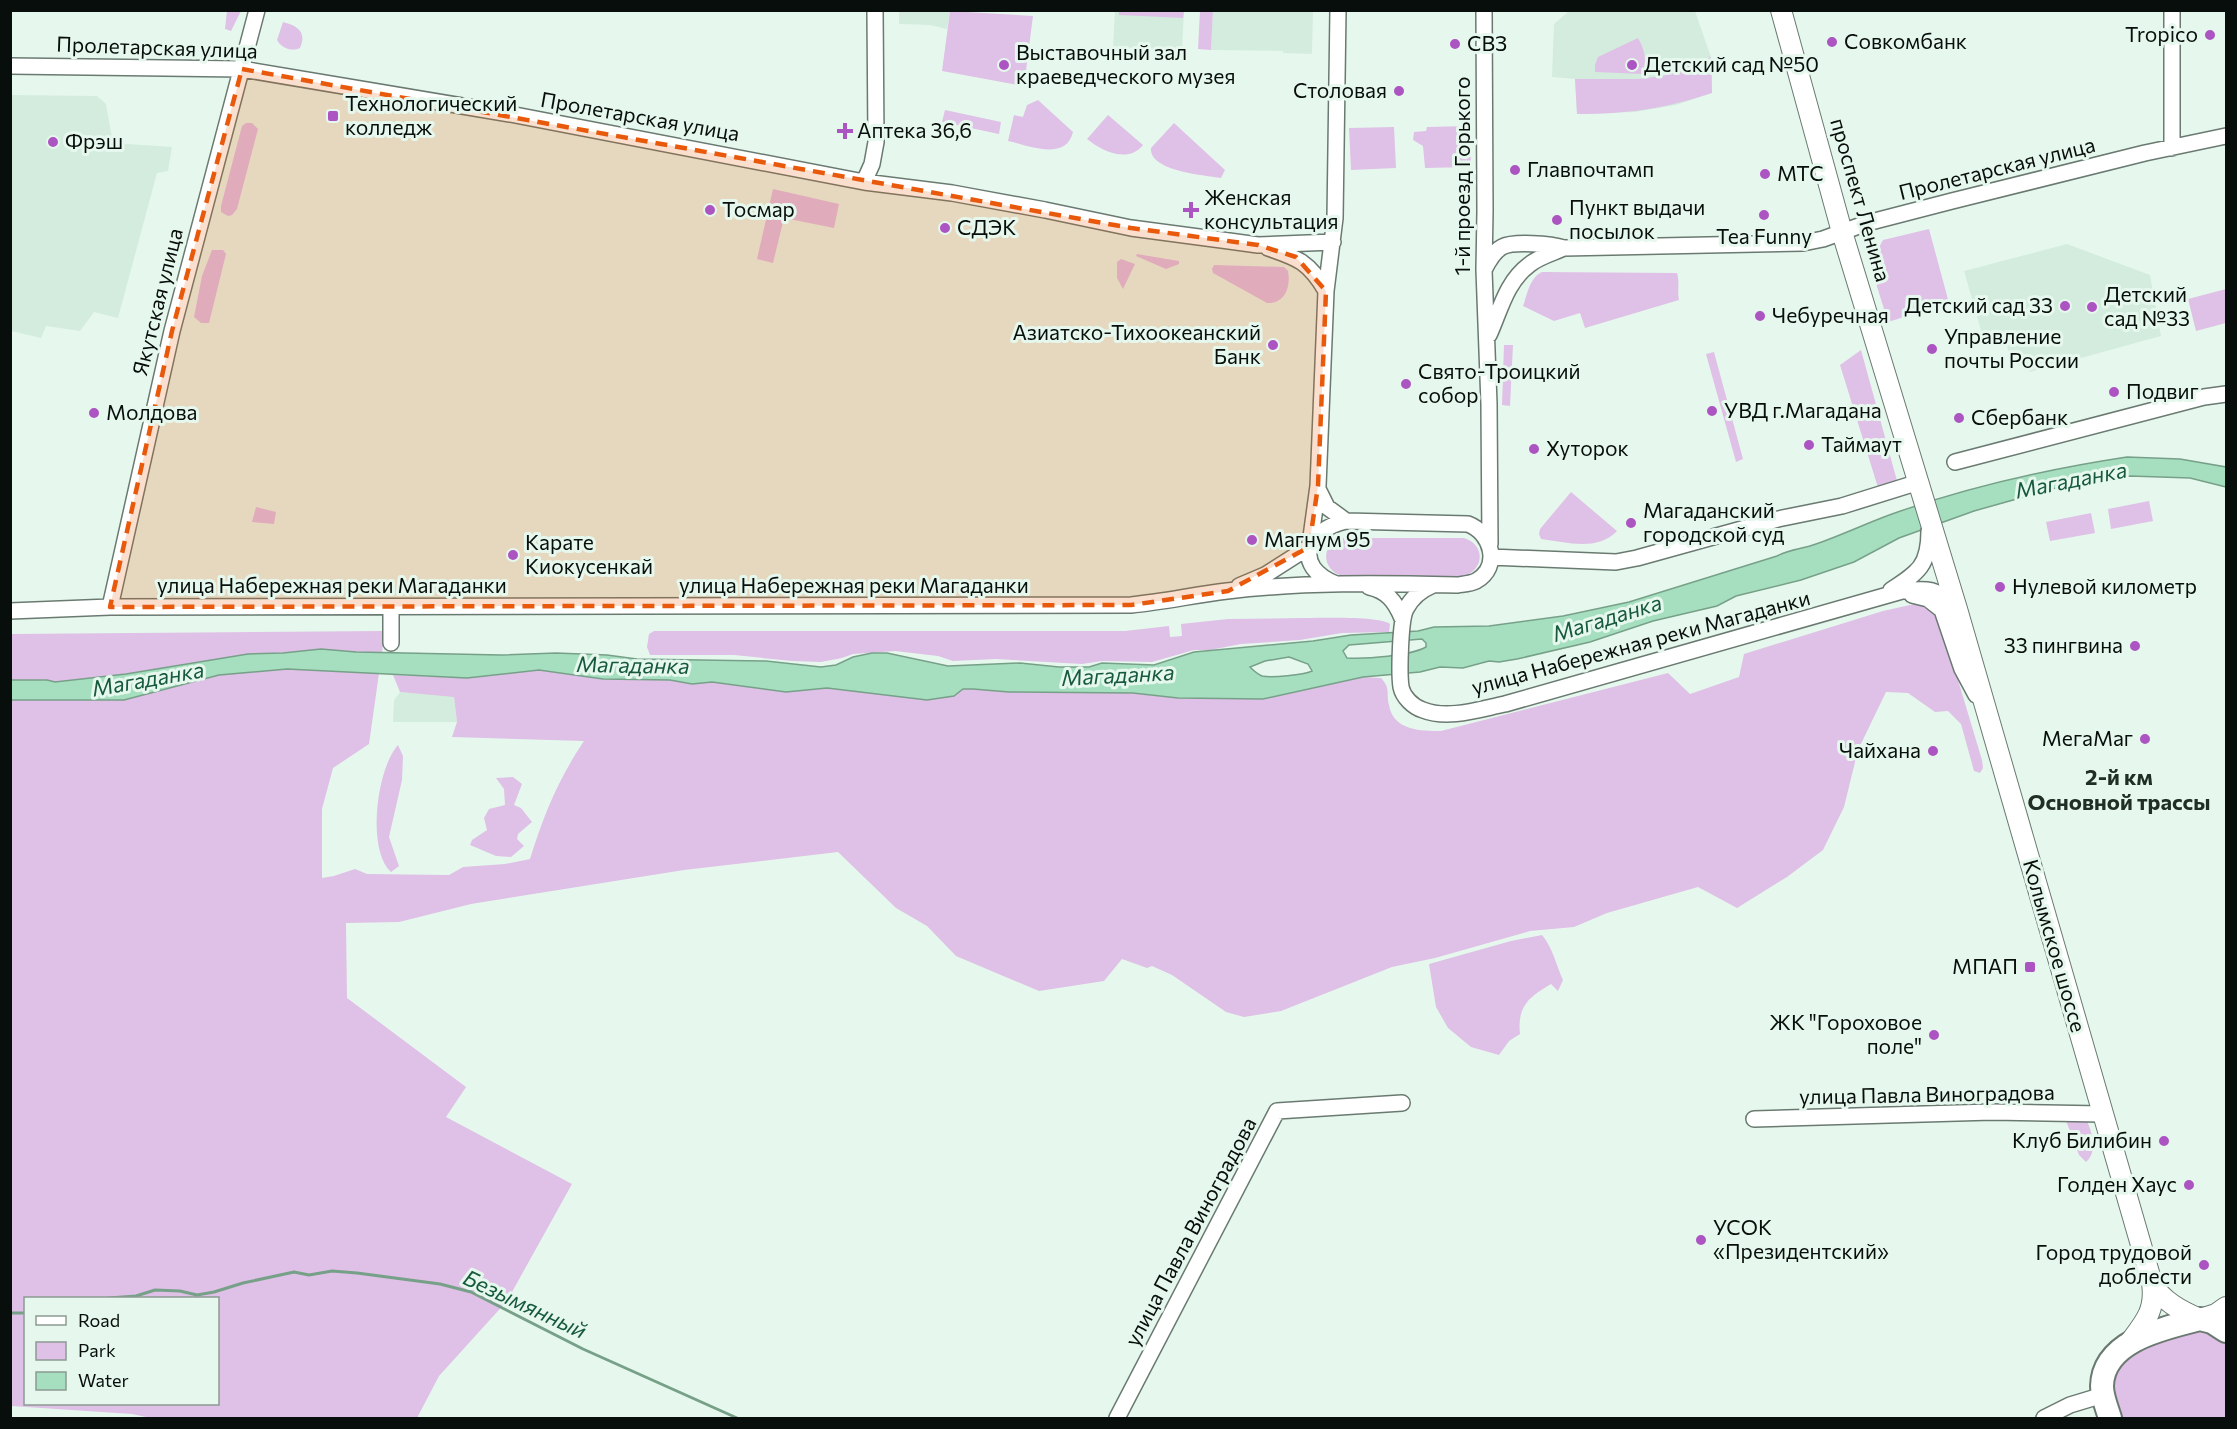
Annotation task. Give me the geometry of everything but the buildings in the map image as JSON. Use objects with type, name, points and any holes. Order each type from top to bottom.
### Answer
[{"type":"highway","name":"Колымское шоссе","points":[[2110,1419],[2102,1386],[2106,1371],[2114,1358],[2130,1342],[2200,1319],[2212,1322],[2226,1330]]},
{"type":"main road","name":"проспект Ленина","points":[[1781,10],[1842,232],[1929,515],[1933,547],[1957,609]]},
{"type":"main road","name":"Колымское шоссе","points":[[1957,609],[2152,1283],[2157,1292],[2172,1305],[2200,1319]]},
{"type":"main road","name":"Колымское шоссе","points":[[2130,1342],[2148,1318],[2153,1300],[2152,1283]]},
{"type":"main road","points":[[2200,1319],[2216,1314],[2226,1307]]},
{"type":"street","name":"Якутская улица","points":[[110,607],[172,331],[257,10]]},
{"type":"street","points":[[864,182],[872,164],[876,142],[875,10]]},
{"type":"street","points":[[1336,584],[1325,579],[1313,568],[1309,547],[1318,486],[1326,291],[1335,218],[1338,10]]},
{"type":"street","name":"1-й проезд Горького","points":[[1484,10],[1486,341]]},
{"type":"street","points":[[2172,10],[2172,148]]},
{"type":"street","name":"Пролетарская улица","points":[[10,66],[242,69],[510,114],[864,182],[906,186],[1131,228],[1258,245],[1296,257],[1310,268],[1326,291]]},
{"type":"street","name":"Пролетарская улица","points":[[1509,245],[1555,245],[1564,248],[1803,243],[1867,223],[1952,201],[2226,136]]},
{"type":"street","points":[[1485,227],[1492,239],[1509,245]]},
{"type":"street","name":"Пролетарская улица","points":[[1258,245],[1333,242]]},
{"type":"street","points":[[1484,270],[1497,250],[1509,245]]},
{"type":"street","name":"Пролетарская улица","points":[[1490,552],[1486,341],[1504,299],[1518,275],[1533,262],[1564,248]]},
{"type":"street","points":[[1955,462],[2204,397],[2226,394]]},
{"type":"street","points":[[1318,486],[1327,507],[1346,521],[1468,524],[1482,531],[1490,552],[1616,562],[1778,519],[1842,506],[1920,485]]},
{"type":"street","points":[[1456,523],[1474,515],[1488,495]]},
{"type":"street","name":"улица Набережная реки Магаданки","points":[[1228,591],[1265,575],[1309,547],[1321,531],[1335,523],[1346,521]]},
{"type":"street","points":[[1876,599],[1908,579],[1923,564],[1933,547]]},
{"type":"street","name":"улица Набережная реки Магаданки","points":[[10,611],[110,607],[1087,606],[1171,602],[1228,591],[1336,584],[1456,585],[1472,583],[1485,573],[1490,552]]},
{"type":"street","points":[[1354,583],[1385,593],[1395,603],[1402,618]]},
{"type":"street","points":[[1402,618],[1407,607],[1420,591],[1436,584]]},
{"type":"street","points":[[1876,599],[1902,591],[1928,589],[1942,594],[1957,609]]},
{"type":"street","points":[[1876,599],[1914,595],[1928,599],[1938,606],[1944,614],[1962,669],[1988,717]]},
{"type":"street","name":"улица Набережная реки Магаданки","points":[[1402,618],[1401,686],[1408,699],[1422,710],[1446,713],[1468,712],[1505,704],[1876,599]]},
{"type":"street","points":[[391,607],[391,643]]},
{"type":"street","name":"улица Павла Виноградова","points":[[1117,1419],[1277,1111],[1402,1103]]},
{"type":"street","name":"улица Павла Виноградова","points":[[1754,1119],[1992,1112],[2102,1114]]},
{"type":"street","points":[[2044,1419],[2070,1405],[2103,1395]]},
{"type":"highlighted area","points":[[242,69],[1131,228],[1258,245],[1296,257],[1326,291],[1318,486],[1309,547],[1228,591],[1131,605],[110,607],[172,331]]},
{"type":"shaded area","points":[[899,11],[950,11],[947,29],[930,25],[899,24]]},
{"type":"shaded area","points":[[1115,11],[1184,11],[1182,50],[1113,47]]},
{"type":"shaded area","points":[[1213,11],[1313,11],[1312,54],[1283,53],[1283,51],[1211,50]]},
{"type":"shaded area","name":"Детский сад №50","points":[[1569,11],[1695,11],[1712,60],[1712,93],[1676,105],[1635,112],[1577,114],[1575,79],[1552,77],[1554,24]]},
{"type":"shaded area","points":[[11,95],[97,96],[106,104],[113,143],[172,147],[168,171],[157,173],[118,318],[94,312],[80,331],[46,326],[41,338],[11,331]]},
{"type":"shaded area","name":"Детский сад 33","points":[[2067,244],[2150,275],[2161,336],[2030,372],[2010,360],[2005,336],[1984,341],[1964,271]]},
{"type":"shaded area","points":[[400,692],[454,696],[457,722],[393,722],[394,700]]},
{"type":"green space","points":[[227,11],[241,11],[231,31],[225,29]]},
{"type":"green space","points":[[950,11],[1033,16],[1024,86],[942,71]]},
{"type":"green space","points":[[1119,11],[1184,11],[1183,18],[1119,15]]},
{"type":"green space","points":[[1200,11],[1213,11],[1211,50],[1198,49]]},
{"type":"green space","points":[[283,22],[297,28],[302,34],[300,48],[284,47],[277,40]]},
{"type":"green space","points":[[1638,38],[1645,55],[1643,74],[1595,72],[1598,57]]},
{"type":"green space","points":[[1711,57],[1712,93],[1645,110],[1577,114],[1575,79],[1638,79],[1663,76]]},
{"type":"green space","points":[[1038,100],[1073,132],[1063,147],[1035,148],[1008,141],[1014,115],[1023,117],[1027,105]]},
{"type":"green space","points":[[945,110],[1001,122],[999,134],[942,122]]},
{"type":"green space","points":[[1108,115],[1143,145],[1137,151],[1123,155],[1115,154],[1087,139]]},
{"type":"green space","points":[[252,123],[258,129],[237,209],[228,216],[221,212],[221,206],[242,126]]},
{"type":"green space","points":[[1174,123],[1225,170],[1221,178],[1168,167],[1153,156],[1151,148]]},
{"type":"green space","points":[[1470,126],[1471,167],[1425,168],[1423,146],[1413,140],[1414,132],[1426,131],[1427,127]]},
{"type":"green space","points":[[1394,127],[1396,168],[1351,170],[1349,128]]},
{"type":"green space","points":[[773,189],[839,204],[834,228],[784,218],[773,263],[757,259]]},
{"type":"green space","points":[[1929,229],[1949,303],[1888,322],[1870,264],[1883,240]]},
{"type":"green space","points":[[212,250],[223,250],[226,254],[209,323],[201,323],[194,317],[202,276]]},
{"type":"green space","points":[[1137,254],[1179,261],[1179,264],[1166,269],[1136,256]]},
{"type":"green space","points":[[1121,259],[1135,264],[1123,289],[1117,278],[1117,262]]},
{"type":"green space","points":[[1214,265],[1284,267],[1288,271],[1289,283],[1282,298],[1273,303],[1267,303],[1213,273]]},
{"type":"green space","points":[[1542,272],[1677,273],[1679,300],[1585,328],[1580,313],[1554,321],[1523,306],[1532,282]]},
{"type":"green space","points":[[2226,289],[2226,323],[2196,331],[2188,299]]},
{"type":"green space","points":[[1504,345],[1513,345],[1510,406],[1502,405]]},
{"type":"green space","points":[[1861,350],[1899,488],[1880,494],[1840,365]]},
{"type":"green space","points":[[1714,352],[1743,459],[1736,462],[1706,354]]},
{"type":"green space","points":[[1571,492],[1617,531],[1600,542],[1591,544],[1541,539],[1540,529]]},
{"type":"green space","points":[[2149,501],[2153,521],[2111,529],[2108,509]]},
{"type":"green space","points":[[256,507],[276,512],[274,524],[252,522]]},
{"type":"green space","points":[[2091,513],[2095,533],[2050,541],[2046,522]]},
{"type":"green space","points":[[1341,538],[1464,538],[1476,546],[1480,559],[1474,570],[1460,577],[1342,576],[1330,568],[1326,557],[1330,546]]},
{"type":"green space","points":[[1919,603],[1937,610],[1983,768],[1980,773],[1974,771],[1961,724],[1948,711],[1935,712],[1908,693],[1886,692],[1858,750],[1844,807],[1823,850],[1787,877],[1737,908],[1698,887],[1607,913],[1574,927],[1530,931],[1435,958],[1392,967],[1281,1011],[1244,1017],[1226,1012],[1172,975],[1152,966],[1147,968],[1122,959],[1104,981],[1039,991],[956,956],[927,926],[896,908],[838,852],[684,870],[471,904],[399,922],[346,923],[347,998],[466,1087],[446,1117],[572,1184],[507,1301],[439,1376],[417,1418],[151,1418],[132,1414],[11,1406],[10,634],[385,631],[369,744],[333,768],[322,809],[322,878],[355,869],[367,874],[449,875],[463,867],[505,864],[530,859],[552,798],[584,741],[452,737],[457,722],[454,697],[400,692],[393,675],[467,678],[539,670],[603,679],[670,680],[692,684],[712,682],[786,692],[827,688],[954,696],[963,689],[973,689],[1009,692],[1133,693],[1178,698],[1263,699],[1363,677],[1381,678],[1387,688],[1392,714],[1402,725],[1417,730],[1441,731],[1668,673],[1690,694],[1739,677],[1744,654],[1883,611]]},
{"type":"green space","points":[[1336,618],[1384,621],[1390,624],[1389,632],[1342,633],[1300,640],[1241,644],[1210,650],[1194,650],[1152,662],[1102,661],[1082,664],[996,659],[953,661],[938,656],[895,651],[853,654],[821,662],[792,661],[734,655],[650,655],[647,647],[649,634],[654,631],[1125,631],[1169,626],[1170,637],[1182,636],[1181,624],[1228,619]]},
{"type":"green space","points":[[398,745],[403,756],[402,780],[389,837],[399,866],[391,872],[383,861],[379,846],[377,808],[385,771]]},
{"type":"green space","points":[[513,777],[522,784],[514,805],[521,808],[532,822],[518,834],[517,839],[524,846],[511,857],[496,856],[470,845],[472,840],[487,830],[484,818],[489,809],[505,805],[504,789],[496,778]]},
{"type":"green space","points":[[1542,935],[1552,951],[1563,980],[1558,991],[1551,984],[1536,993],[1526,1003],[1520,1016],[1520,1034],[1509,1041],[1499,1055],[1471,1047],[1448,1028],[1436,1007],[1429,964],[1511,941]]},
{"type":"green space","points":[[2082,1109],[2093,1144],[2093,1150],[2086,1162],[2079,1155],[2065,1118]]},
{"type":"green space","points":[[2196,1328],[2226,1339],[2226,1418],[2122,1418],[2114,1380],[2119,1366],[2132,1350]]},
{"type":"water","name":"Магаданка","points":[[2127,457],[2180,459],[2226,467],[2226,487],[2190,478],[2130,476],[2077,482],[1974,511],[1899,538],[1854,562],[1801,580],[1736,596],[1717,606],[1653,621],[1590,642],[1517,659],[1489,661],[1463,668],[1440,667],[1420,672],[1363,677],[1263,699],[1178,698],[1133,693],[1009,692],[963,689],[954,696],[927,700],[827,688],[786,692],[712,682],[692,684],[670,680],[603,679],[539,670],[467,678],[287,669],[219,675],[124,700],[11,700],[10,680],[55,682],[126,674],[248,654],[321,649],[356,652],[501,655],[556,653],[637,659],[766,661],[821,667],[836,665],[853,657],[872,653],[887,653],[948,666],[1020,663],[1059,667],[1089,667],[1102,663],[1154,665],[1194,652],[1313,641],[1351,635],[1418,631],[1434,627],[1489,626],[1563,616],[1629,602],[1811,546],[1892,514],[1950,495],[2038,473]],"holes":[[[1422,639],[1426,647],[1399,655],[1347,658],[1343,651],[1349,645]],[[1289,657],[1308,664],[1312,671],[1267,677],[1258,674],[1250,667],[1265,661]]]},
{"type":"waterway","name":"Безымянный","points":[[122,1297],[136,1296],[155,1290],[180,1291],[197,1295],[294,1272],[309,1275],[332,1271],[357,1273],[440,1284],[471,1292],[583,1349],[737,1418]]},
{"type":"waterway","name":"Безымянный","points":[[10,1313],[24,1313]]},
{"type":"place","name":"Tropico","points":[[2210,35]]},
{"type":"place","name":"Совкомбанк","points":[[1832,42]]},
{"type":"place","name":"СВЗ","points":[[1455,44]]},
{"type":"place","name":"Выставочный зал краеведческого музея","points":[[1004,65]]},
{"type":"place","name":"Детский сад №50","points":[[1632,65]]},
{"type":"place","name":"Столовая","points":[[1399,91]]},
{"type":"place","name":"Технологический колледж","points":[[333,116]]},
{"type":"place","name":"Аптека 36,6","points":[[845,131]]},
{"type":"place","name":"Фрэш","points":[[53,142]]},
{"type":"place","name":"Главпочтамп","points":[[1515,170]]},
{"type":"place","name":"МТС","points":[[1765,174]]},
{"type":"place","name":"Тосмар","points":[[710,210]]},
{"type":"place","name":"Женская консультация","points":[[1191,210]]},
{"type":"place","name":"Tea Funny","points":[[1764,215]]},
{"type":"place","name":"Пункт выдачи посылок","points":[[1557,220]]},
{"type":"place","name":"СДЭК","points":[[945,228]]},
{"type":"place","name":"Детский сад 33","points":[[2065,306]]},
{"type":"place","name":"Детский сад №33","points":[[2092,307]]},
{"type":"place","name":"Чебуречная","points":[[1760,316]]},
{"type":"place","name":"Азиатско-Тихоокеанский Банк","points":[[1273,345]]},
{"type":"place","name":"Управление почты России","points":[[1932,349]]},
{"type":"place","name":"Свято-Троицкий собор","points":[[1406,384]]},
{"type":"place","name":"Подвиг","points":[[2114,392]]},
{"type":"place","name":"УВД г.Магадана","points":[[1712,411]]},
{"type":"place","name":"Молдова","points":[[94,413]]},
{"type":"place","name":"Сбербанк","points":[[1959,418]]},
{"type":"place","name":"Таймаут","points":[[1809,445]]},
{"type":"place","name":"Хуторок","points":[[1534,449]]},
{"type":"place","name":"Магаданский городской суд","points":[[1631,523]]},
{"type":"place","name":"Магнум 95","points":[[1252,540]]},
{"type":"place","name":"Карате Киокусенкай","points":[[513,555]]},
{"type":"place","name":"Нулевой километр","points":[[2000,587]]},
{"type":"place","name":"33 пингвина","points":[[2135,646]]},
{"type":"place","name":"МегаМаг","points":[[2145,739]]},
{"type":"place","name":"Чайхана","points":[[1933,751]]},
{"type":"place","name":"МПАП","points":[[2030,967]]},
{"type":"place","name":"ЖК \"Гороховое поле\"","points":[[1934,1035]]},
{"type":"place","name":"Клуб Билибин","points":[[2164,1141]]},
{"type":"place","name":"Голден Хаус","points":[[2189,1185]]},
{"type":"place","name":"УСОК «Президентский»","points":[[1701,1240]]},
{"type":"place","name":"Город трудовой доблести","points":[[2204,1265]]},
{"type":"district","name":"2-й км Основной трассы","points":[[2119,790]]}]
